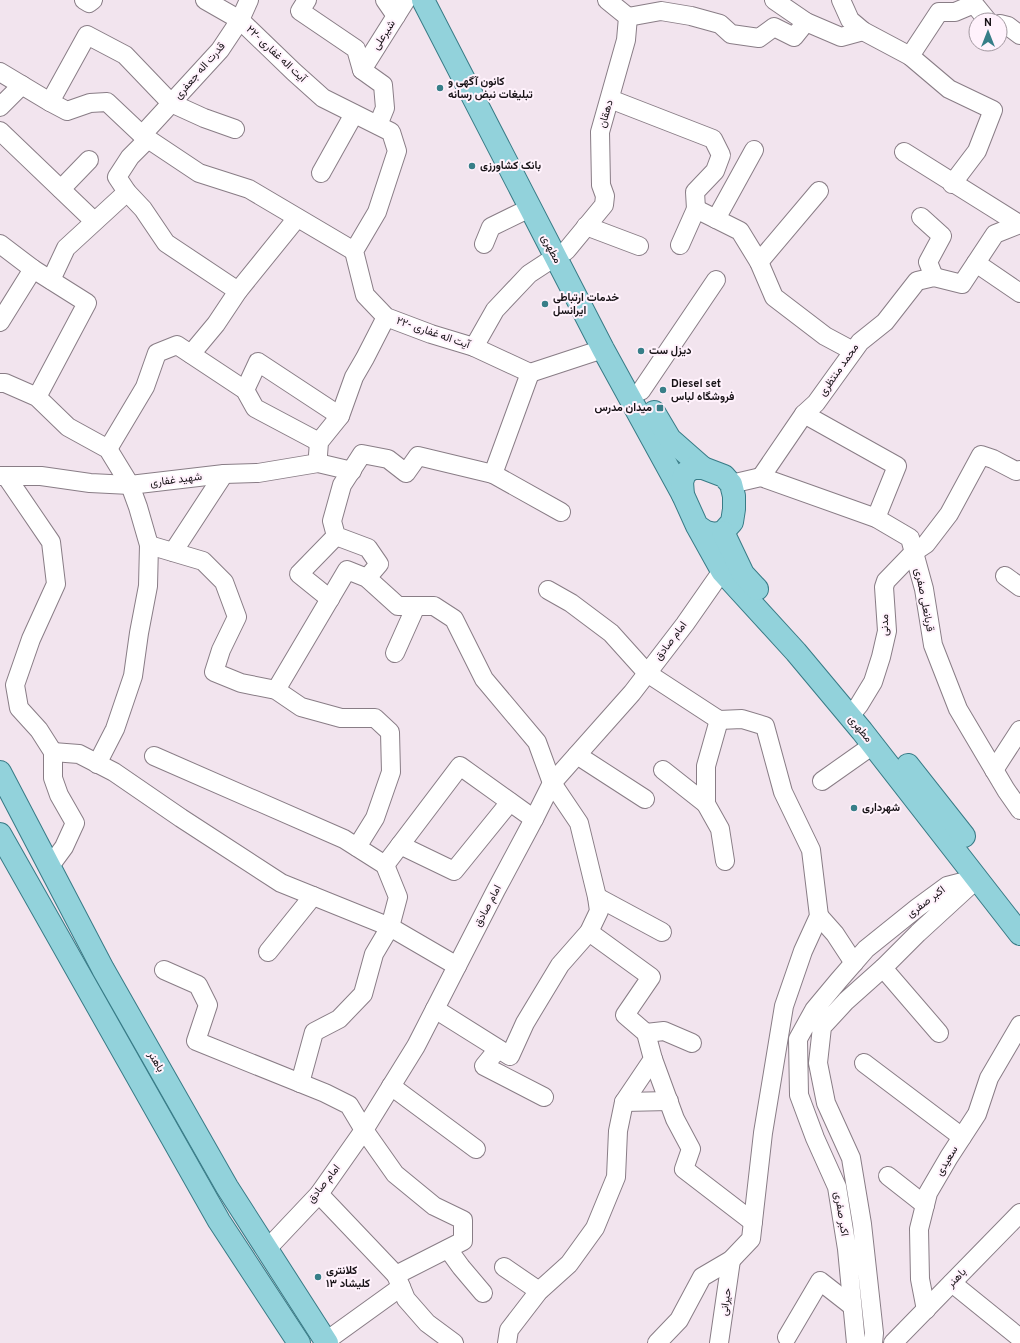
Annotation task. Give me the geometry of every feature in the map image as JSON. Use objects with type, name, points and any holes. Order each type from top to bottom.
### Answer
[{"type":"main road","name":"مطهری","points":[[423,0],[530,208],[560,254],[670,439],[702,468]]},
{"type":"main road","name":"مطهری","points":[[438,0],[560,254],[603,348],[683,495]]},
{"type":"main road","points":[[692,468],[702,468],[724,476],[731,484],[734,496],[732,522],[723,532],[714,534],[706,532],[697,526],[683,495],[682,482],[685,473],[692,468]]},
{"type":"main road","name":"مطهری","points":[[697,526],[796,652],[855,710],[938,802],[1020,934]]},
{"type":"main road","name":"مطهری","points":[[723,532],[729,566]]},
{"type":"main road","name":"مطهری","points":[[855,710],[873,745],[984,874],[1020,910]]},
{"type":"main road","name":"باهنر","points":[[0,772],[103,969],[227,1187],[326,1342]]},
{"type":"main road","points":[[0,834],[219,1221],[299,1343]]},
{"type":"main road","points":[[173,1142],[194,1129]]},
{"type":"street","points":[[84,0],[89,3],[93,0]]},
{"type":"street","name":"۲۲- آیت اله غفاری","points":[[205,0],[240,20],[323,98],[391,132],[397,151],[377,212],[354,251],[365,295],[386,317],[431,334],[474,347],[530,373]]},
{"type":"street","name":"قدرت اله جعفری","points":[[126,192],[117,177],[130,157],[171,103],[220,50],[240,20],[248,0]]},
{"type":"street","points":[[306,0],[300,11],[356,49],[362,70],[383,85],[385,108],[378,125]]},
{"type":"street","points":[[385,0],[396,16]]},
{"type":"street","name":"شیرعلی","points":[[362,70],[406,0]]},
{"type":"street","points":[[607,0],[628,17],[661,11],[691,16],[720,24],[731,34],[759,38],[774,27],[794,37],[806,22]]},
{"type":"street","points":[[774,0],[806,22],[841,37],[863,31]]},
{"type":"street","points":[[841,0],[850,20],[863,31],[910,56],[949,89],[992,110],[978,151],[952,184]]},
{"type":"street","points":[[910,56],[939,12],[955,12],[974,4],[980,12]]},
{"type":"street","name":"دهقان","points":[[474,347],[495,310],[529,274],[560,254],[604,205],[605,196],[601,185],[600,132],[626,40],[628,17]]},
{"type":"street","points":[[1008,26],[1020,35]]},
{"type":"street","points":[[50,102],[87,35],[125,55],[171,103],[204,118],[235,129]]},
{"type":"street","points":[[0,72],[67,111],[90,103],[107,102],[145,137],[199,173],[249,189],[354,251]]},
{"type":"street","points":[[0,107],[22,85]]},
{"type":"street","points":[[610,99],[713,139],[721,155],[715,171],[695,192],[696,209],[680,245]]},
{"type":"street","points":[[321,173],[354,114]]},
{"type":"street","points":[[0,131],[94,221]]},
{"type":"street","points":[[716,219],[754,150]]},
{"type":"street","points":[[904,152],[952,184],[1020,224]]},
{"type":"street","points":[[61,189],[89,160]]},
{"type":"street","points":[[759,262],[819,191]]},
{"type":"street","points":[[51,280],[66,248],[126,192],[143,209],[166,243],[238,290]]},
{"type":"street","points":[[484,244],[491,227],[530,208]]},
{"type":"street","points":[[696,209],[740,231],[759,262],[774,296],[825,336],[853,351]]},
{"type":"street","points":[[921,217],[942,236],[928,262],[934,276],[962,284],[995,234],[1020,224]]},
{"type":"street","points":[[191,354],[216,324],[238,290],[297,218]]},
{"type":"street","points":[[586,226],[639,246]]},
{"type":"street","points":[[0,244],[33,268],[87,303],[37,397]]},
{"type":"street","points":[[976,263],[1020,293]]},
{"type":"street","points":[[0,322],[33,268]]},
{"type":"street","name":"محمد منتظری","points":[[761,477],[804,414],[816,403],[860,342],[885,322],[917,281],[934,276]]},
{"type":"street","points":[[641,392],[716,280]]},
{"type":"street","points":[[318,463],[319,442],[340,416],[354,378],[386,317]]},
{"type":"street","points":[[108,449],[145,387],[157,353],[177,345],[245,390],[255,408],[319,442]]},
{"type":"street","points":[[493,474],[530,373],[603,348]]},
{"type":"street","points":[[245,390],[258,362],[340,416]]},
{"type":"street","points":[[0,382],[37,397],[68,428],[108,449],[130,485],[149,545],[148,586],[139,633],[134,676],[115,729],[97,764]]},
{"type":"street","points":[[804,414],[897,466],[876,518]]},
{"type":"street","points":[[336,536],[332,521],[342,485],[362,454],[388,459],[406,473],[418,456],[493,474],[561,512]]},
{"type":"street","name":"مدنی","points":[[855,710],[873,682],[882,657],[887,631],[884,587],[886,581],[914,552],[926,544],[949,514],[981,455],[993,459],[1016,471],[1020,470]]},
{"type":"street","name":"شهید غفاری","points":[[3,476],[41,476],[90,483],[130,485],[224,474],[258,473],[318,463],[352,471]]},
{"type":"street","points":[[173,552],[224,474]]},
{"type":"street","points":[[3,476],[51,542],[56,584],[31,638],[15,685],[19,708],[39,730],[53,752],[53,778],[59,795],[75,823],[64,847],[50,866]]},
{"type":"street","points":[[731,484],[761,477]]},
{"type":"street","name":"قربانعلی صفری","points":[[761,477],[876,518],[910,538],[924,589],[933,645],[958,709],[1006,790],[1020,810]]},
{"type":"street","points":[[336,536],[368,548],[380,564],[367,578]]},
{"type":"street","points":[[330,599],[299,574],[336,536]]},
{"type":"street","points":[[149,545],[203,561],[224,582],[237,617],[221,650],[214,672],[241,682],[276,690],[301,707],[341,718],[375,718],[390,732],[391,772],[375,818],[357,847]]},
{"type":"street","name":"امام صادق","points":[[267,1249],[319,1194],[364,1130],[416,1046],[552,783],[632,693],[729,566]]},
{"type":"street","points":[[276,690],[347,570],[367,578],[398,606],[434,606],[454,619],[484,679],[537,742],[552,783],[579,823],[599,911],[589,932],[560,965],[525,1022],[510,1056],[435,1009]]},
{"type":"street","points":[[1005,576],[1020,587]]},
{"type":"street","points":[[548,590],[571,603],[611,633],[647,673],[719,720],[742,718],[765,726],[783,792],[811,850],[819,916],[803,951],[784,1006],[763,1133],[751,1239],[732,1260],[702,1277],[679,1320],[657,1343]]},
{"type":"street","points":[[395,652],[416,606]]},
{"type":"street","points":[[706,804],[706,766],[719,720]]},
{"type":"street","points":[[994,770],[1020,730]]},
{"type":"street","points":[[822,781],[873,745]]},
{"type":"street","points":[[53,752],[79,754],[114,772],[181,818],[282,883],[390,927],[457,966]]},
{"type":"street","points":[[577,755],[645,799]]},
{"type":"street","points":[[154,756],[344,839],[385,865],[398,897],[390,927],[374,954],[363,994],[339,1019],[314,1032],[300,1083]]},
{"type":"street","points":[[385,865],[460,766],[534,820]]},
{"type":"street","points":[[663,770],[706,804],[720,829],[724,861]]},
{"type":"street","points":[[400,845],[454,871],[510,802]]},
{"type":"street","name":"اکبر صفری","points":[[856,1343],[847,1249],[837,1187],[815,1138],[799,1094],[798,1039],[814,1010],[866,949],[947,886],[984,874]]},
{"type":"street","name":"اکبر صفری","points":[[873,1343],[874,1333],[862,1224],[852,1158],[826,1102],[818,1063],[822,1027],[846,1001],[883,968],[918,933],[984,874]]},
{"type":"street","points":[[268,952],[313,896]]},
{"type":"street","points":[[597,897],[662,932]]},
{"type":"street","points":[[819,916],[835,934],[854,963]]},
{"type":"street","points":[[589,932],[651,977],[625,1015],[646,1033],[653,1058],[675,1119],[691,1149],[684,1169],[753,1222]]},
{"type":"street","points":[[883,968],[939,1033]]},
{"type":"street","points":[[164,970],[198,985],[208,1005],[196,1041],[300,1083],[349,1105],[364,1130],[395,1174],[434,1206],[463,1220],[463,1241],[398,1281],[326,1342]]},
{"type":"street","name":"سعیدی","points":[[926,1310],[920,1279],[919,1229],[928,1193],[962,1137],[978,1114],[989,1078],[1020,1025]]},
{"type":"street","points":[[646,1033],[664,1031],[692,1043]]},
{"type":"street","points":[[498,1048],[484,1066],[544,1097]]},
{"type":"street","points":[[507,1343],[509,1330],[539,1291],[569,1264],[595,1228],[616,1177],[618,1132],[624,1102],[653,1058]]},
{"type":"street","points":[[864,1063],[962,1137]]},
{"type":"street","points":[[391,1086],[476,1149]]},
{"type":"street","points":[[624,1102],[669,1101]]},
{"type":"street","points":[[888,1176],[925,1205]]},
{"type":"street","points":[[319,1194],[398,1281],[406,1299],[427,1323],[454,1343]]},
{"type":"street","name":"باهنر","points":[[893,1343],[1020,1213]]},
{"type":"street","points":[[448,1249],[483,1293]]},
{"type":"street","name":"حیرانی","points":[[719,1343],[732,1260]]},
{"type":"street","points":[[504,1267],[539,1291]]},
{"type":"street","points":[[787,1337],[820,1281],[852,1306]]},
{"type":"street","points":[[952,1283],[1020,1338]]},
{"type":"place","name":"کانون آگهی و تبلیغات نبض رسانه","points":[[440,88]]},
{"type":"place","name":"بانک کشاورزی","points":[[472,166]]},
{"type":"place","name":"خدمات ارتباطی ایرانسل","points":[[545,304]]},
{"type":"place","name":"دیزل ست","points":[[641,351]]},
{"type":"place","name":"Diesel set فروشگاه لباس","points":[[663,390]]},
{"type":"place","name":"میدان مدرس","points":[[660,408]]},
{"type":"place","name":"شهرداری","points":[[854,808]]},
{"type":"place","name":"کلانتری ۱۳ کلیشاد","points":[[318,1277]]}]
